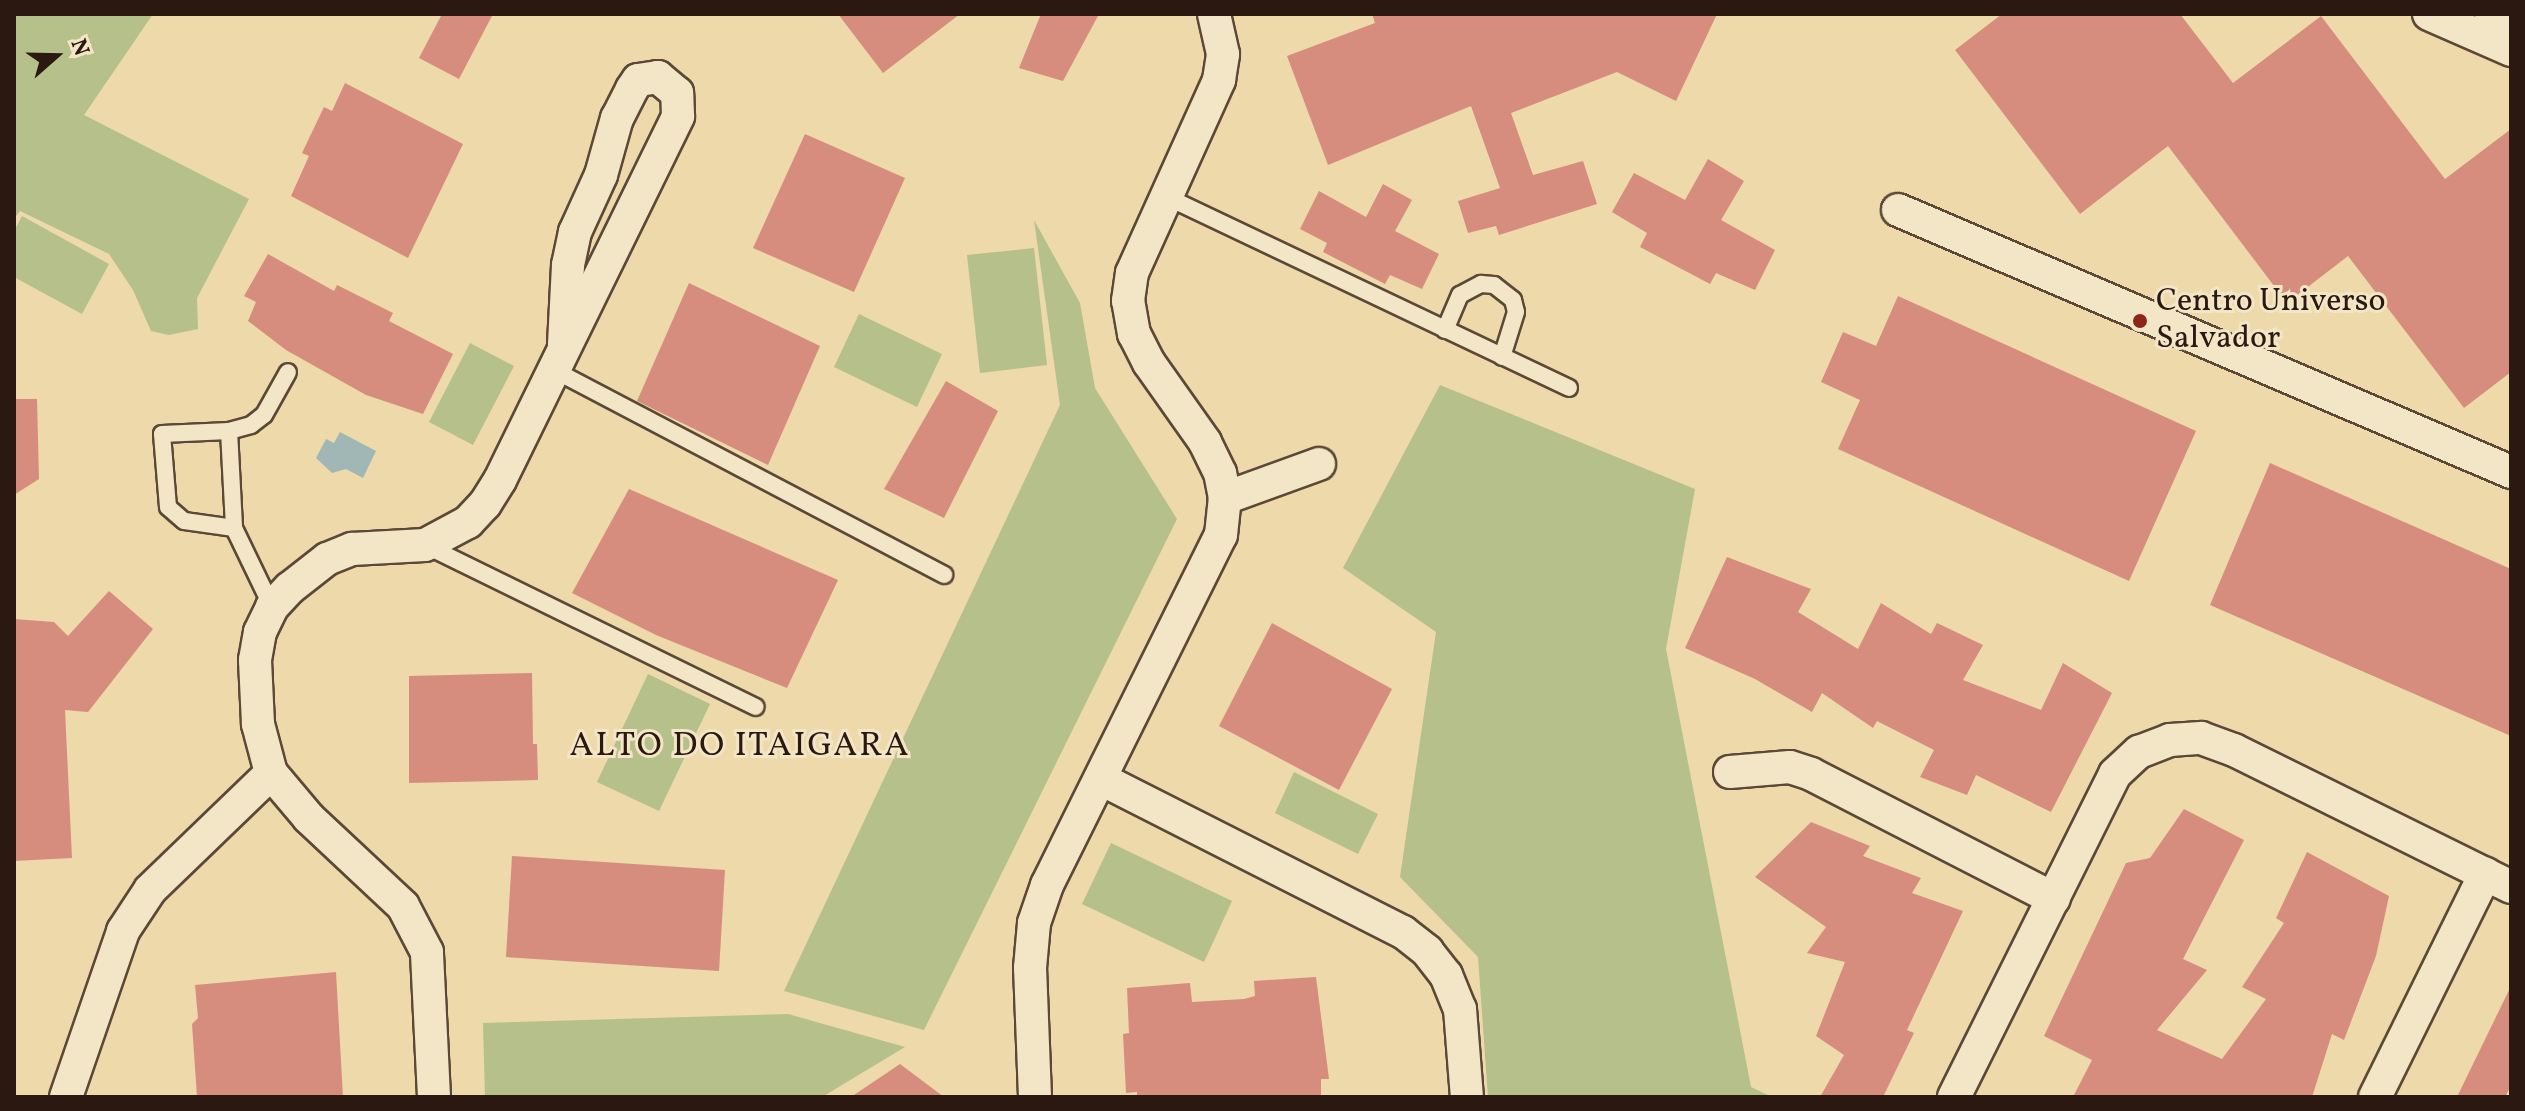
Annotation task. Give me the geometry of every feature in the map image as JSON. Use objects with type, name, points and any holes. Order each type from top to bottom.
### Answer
[{"type":"street","points":[[1035,1097],[1030,968],[1034,923],[1047,885],[1221,535],[1225,498],[1220,473],[1205,442],[1149,363],[1132,323],[1128,301],[1132,273],[1219,80],[1223,54],[1214,14]]},
{"type":"street","points":[[2429,14],[2511,50]]},
{"type":"street","points":[[2491,14],[2511,23]]},
{"type":"street","points":[[434,1097],[427,952],[416,925],[387,888],[309,818],[271,773],[258,724],[255,660],[260,632],[272,607],[307,572],[327,559],[352,549],[425,545],[468,522],[485,504],[500,480],[678,116],[677,93],[658,77],[638,80],[632,89],[617,118],[601,175],[575,232],[568,265],[558,357]]},
{"type":"street","points":[[1898,210],[2511,472]]},
{"type":"street","points":[[1225,498],[1319,464]]},
{"type":"street","points":[[1954,1097],[2115,774],[2139,752],[2170,740],[2201,738],[2234,750],[2498,881],[2375,1097]]},
{"type":"street","points":[[1730,772],[1790,767],[1811,774],[2054,899]]},
{"type":"street","points":[[66,1097],[123,931],[150,890],[271,773]]},
{"type":"street","points":[[1101,779],[1403,932],[1427,951],[1446,975],[1460,1009],[1467,1097]]},
{"type":"lane","points":[[1167,197],[1569,388]]},
{"type":"lane","points":[[1445,330],[1460,295],[1481,284],[1494,285],[1513,300],[1516,312],[1502,357]]},
{"type":"lane","points":[[558,357],[944,575]]},
{"type":"lane","points":[[234,528],[184,521],[174,515],[164,498],[162,434],[229,431],[251,425],[264,415],[288,372]]},
{"type":"lane","points":[[229,431],[234,528],[272,607]]},
{"type":"lane","points":[[425,545],[755,707]]},
{"type":"green space","points":[[14,14],[153,14],[84,115],[249,199],[197,298],[198,329],[169,335],[151,331],[133,290],[109,254],[20,211],[14,219]]},
{"type":"green space","points":[[22,216],[109,264],[82,314],[14,277],[14,231]]},
{"type":"green space","points":[[1034,220],[1080,303],[1095,388],[1177,519],[924,1030],[784,991],[1060,405]]},
{"type":"green space","points":[[1034,248],[1047,365],[980,373],[967,255]]},
{"type":"green space","points":[[859,314],[942,354],[917,407],[834,367]]},
{"type":"green space","points":[[470,343],[514,366],[473,445],[429,422]]},
{"type":"green space","points":[[1440,385],[1695,489],[1666,649],[1751,1087],[1772,1097],[1488,1097],[1478,957],[1400,877],[1436,632],[1343,568]]},
{"type":"green space","points":[[648,674],[710,704],[659,811],[597,782]]},
{"type":"green space","points":[[1294,772],[1378,814],[1358,854],[1275,813]]},
{"type":"green space","points":[[1111,843],[1232,901],[1204,962],[1082,904]]},
{"type":"green space","points":[[788,1014],[905,1047],[822,1097],[485,1097],[483,1023]]},
{"type":"water","points":[[340,432],[376,451],[363,478],[346,469],[332,473],[316,458],[326,439],[334,443]]},
{"type":"building","points":[[442,14],[493,14],[459,79],[419,58]]},
{"type":"building","points":[[838,14],[960,14],[883,73]]},
{"type":"building","points":[[1041,14],[1099,14],[1063,81],[1019,68]]},
{"type":"building","points":[[1372,14],[1717,14],[1676,101],[1617,72],[1511,113],[1533,175],[1583,161],[1597,204],[1499,235],[1496,226],[1468,233],[1458,201],[1500,188],[1471,106],[1328,165],[1287,56],[1375,23]]},
{"type":"building","points":[[2002,14],[2180,14],[2233,83],[2321,16],[2445,179],[2511,129],[2511,372],[2464,408],[2348,256],[2287,303],[2168,146],[2080,214],[1955,50]]},
{"type":"building","points":[[345,83],[463,144],[408,258],[291,196],[309,156],[302,153],[324,107],[332,111]]},
{"type":"building","points":[[805,134],[905,178],[854,292],[753,248]]},
{"type":"building","points":[[1708,159],[1744,181],[1721,220],[1775,250],[1755,290],[1716,273],[1710,284],[1640,247],[1647,233],[1612,212],[1634,173],[1685,200]]},
{"type":"building","points":[[1383,184],[1412,200],[1395,231],[1439,254],[1422,289],[1390,275],[1385,284],[1323,252],[1327,243],[1300,229],[1319,191],[1366,217]]},
{"type":"building","points":[[268,254],[334,291],[337,285],[393,313],[389,321],[453,354],[423,414],[366,395],[286,350],[248,321],[256,302],[244,296]]},
{"type":"building","points":[[689,283],[820,346],[768,465],[637,401]]},
{"type":"building","points":[[1898,296],[2196,431],[2129,581],[1838,449],[1860,400],[1821,382],[1843,332],[1876,346]]},
{"type":"building","points":[[946,381],[998,411],[944,518],[884,489]]},
{"type":"building","points":[[14,399],[37,399],[39,479],[14,495]]},
{"type":"building","points":[[2270,463],[2511,569],[2511,736],[2210,605]]},
{"type":"building","points":[[629,489],[838,580],[787,688],[656,635],[572,593]]},
{"type":"building","points":[[1727,557],[1811,589],[1798,612],[1858,649],[1881,603],[1931,634],[1937,623],[1983,645],[1963,680],[2041,710],[2063,663],[2112,693],[2051,812],[1976,775],[1967,795],[1920,777],[1934,750],[1877,721],[1873,728],[1822,693],[1812,712],[1755,679],[1685,648]]},
{"type":"building","points":[[109,591],[153,629],[88,712],[65,710],[72,858],[14,861],[14,619],[54,622],[68,636]]},
{"type":"building","points":[[1272,623],[1392,689],[1339,790],[1219,726]]},
{"type":"building","points":[[532,673],[533,744],[537,744],[538,780],[409,783],[409,676]]},
{"type":"building","points":[[2184,809],[2244,840],[2183,959],[2207,970],[2157,1030],[2222,1059],[2266,999],[2242,987],[2284,923],[2276,918],[2307,852],[2389,896],[2376,956],[2344,1040],[2332,1034],[2312,1097],[2073,1097],[2092,1060],[2044,1036],[2126,863],[2150,858]]},
{"type":"building","points":[[1811,822],[1870,846],[1863,856],[1921,878],[1912,893],[1963,911],[1907,1030],[1914,1033],[1883,1097],[1820,1097],[1844,1055],[1816,1036],[1845,962],[1807,953],[1826,927],[1755,877]]},
{"type":"building","points":[[512,856],[725,870],[719,971],[506,957]]},
{"type":"building","points":[[336,972],[343,1097],[197,1097],[192,1024],[198,1018],[195,985]]},
{"type":"building","points":[[1316,977],[1329,1079],[1321,1079],[1321,1097],[1137,1097],[1137,1092],[1126,1093],[1123,1034],[1129,1033],[1127,988],[1190,983],[1192,1002],[1244,999],[1255,996],[1254,981]]},
{"type":"building","points":[[2511,986],[2511,1086],[2505,1097],[2457,1097]]},
{"type":"building","points":[[900,1064],[944,1097],[851,1097]]},
{"type":"place","name":"Centro Universo Salvador","points":[[2140,321]]},
{"type":"district","name":"ALTO DO ITAIGARA","points":[[740,747]]}]
